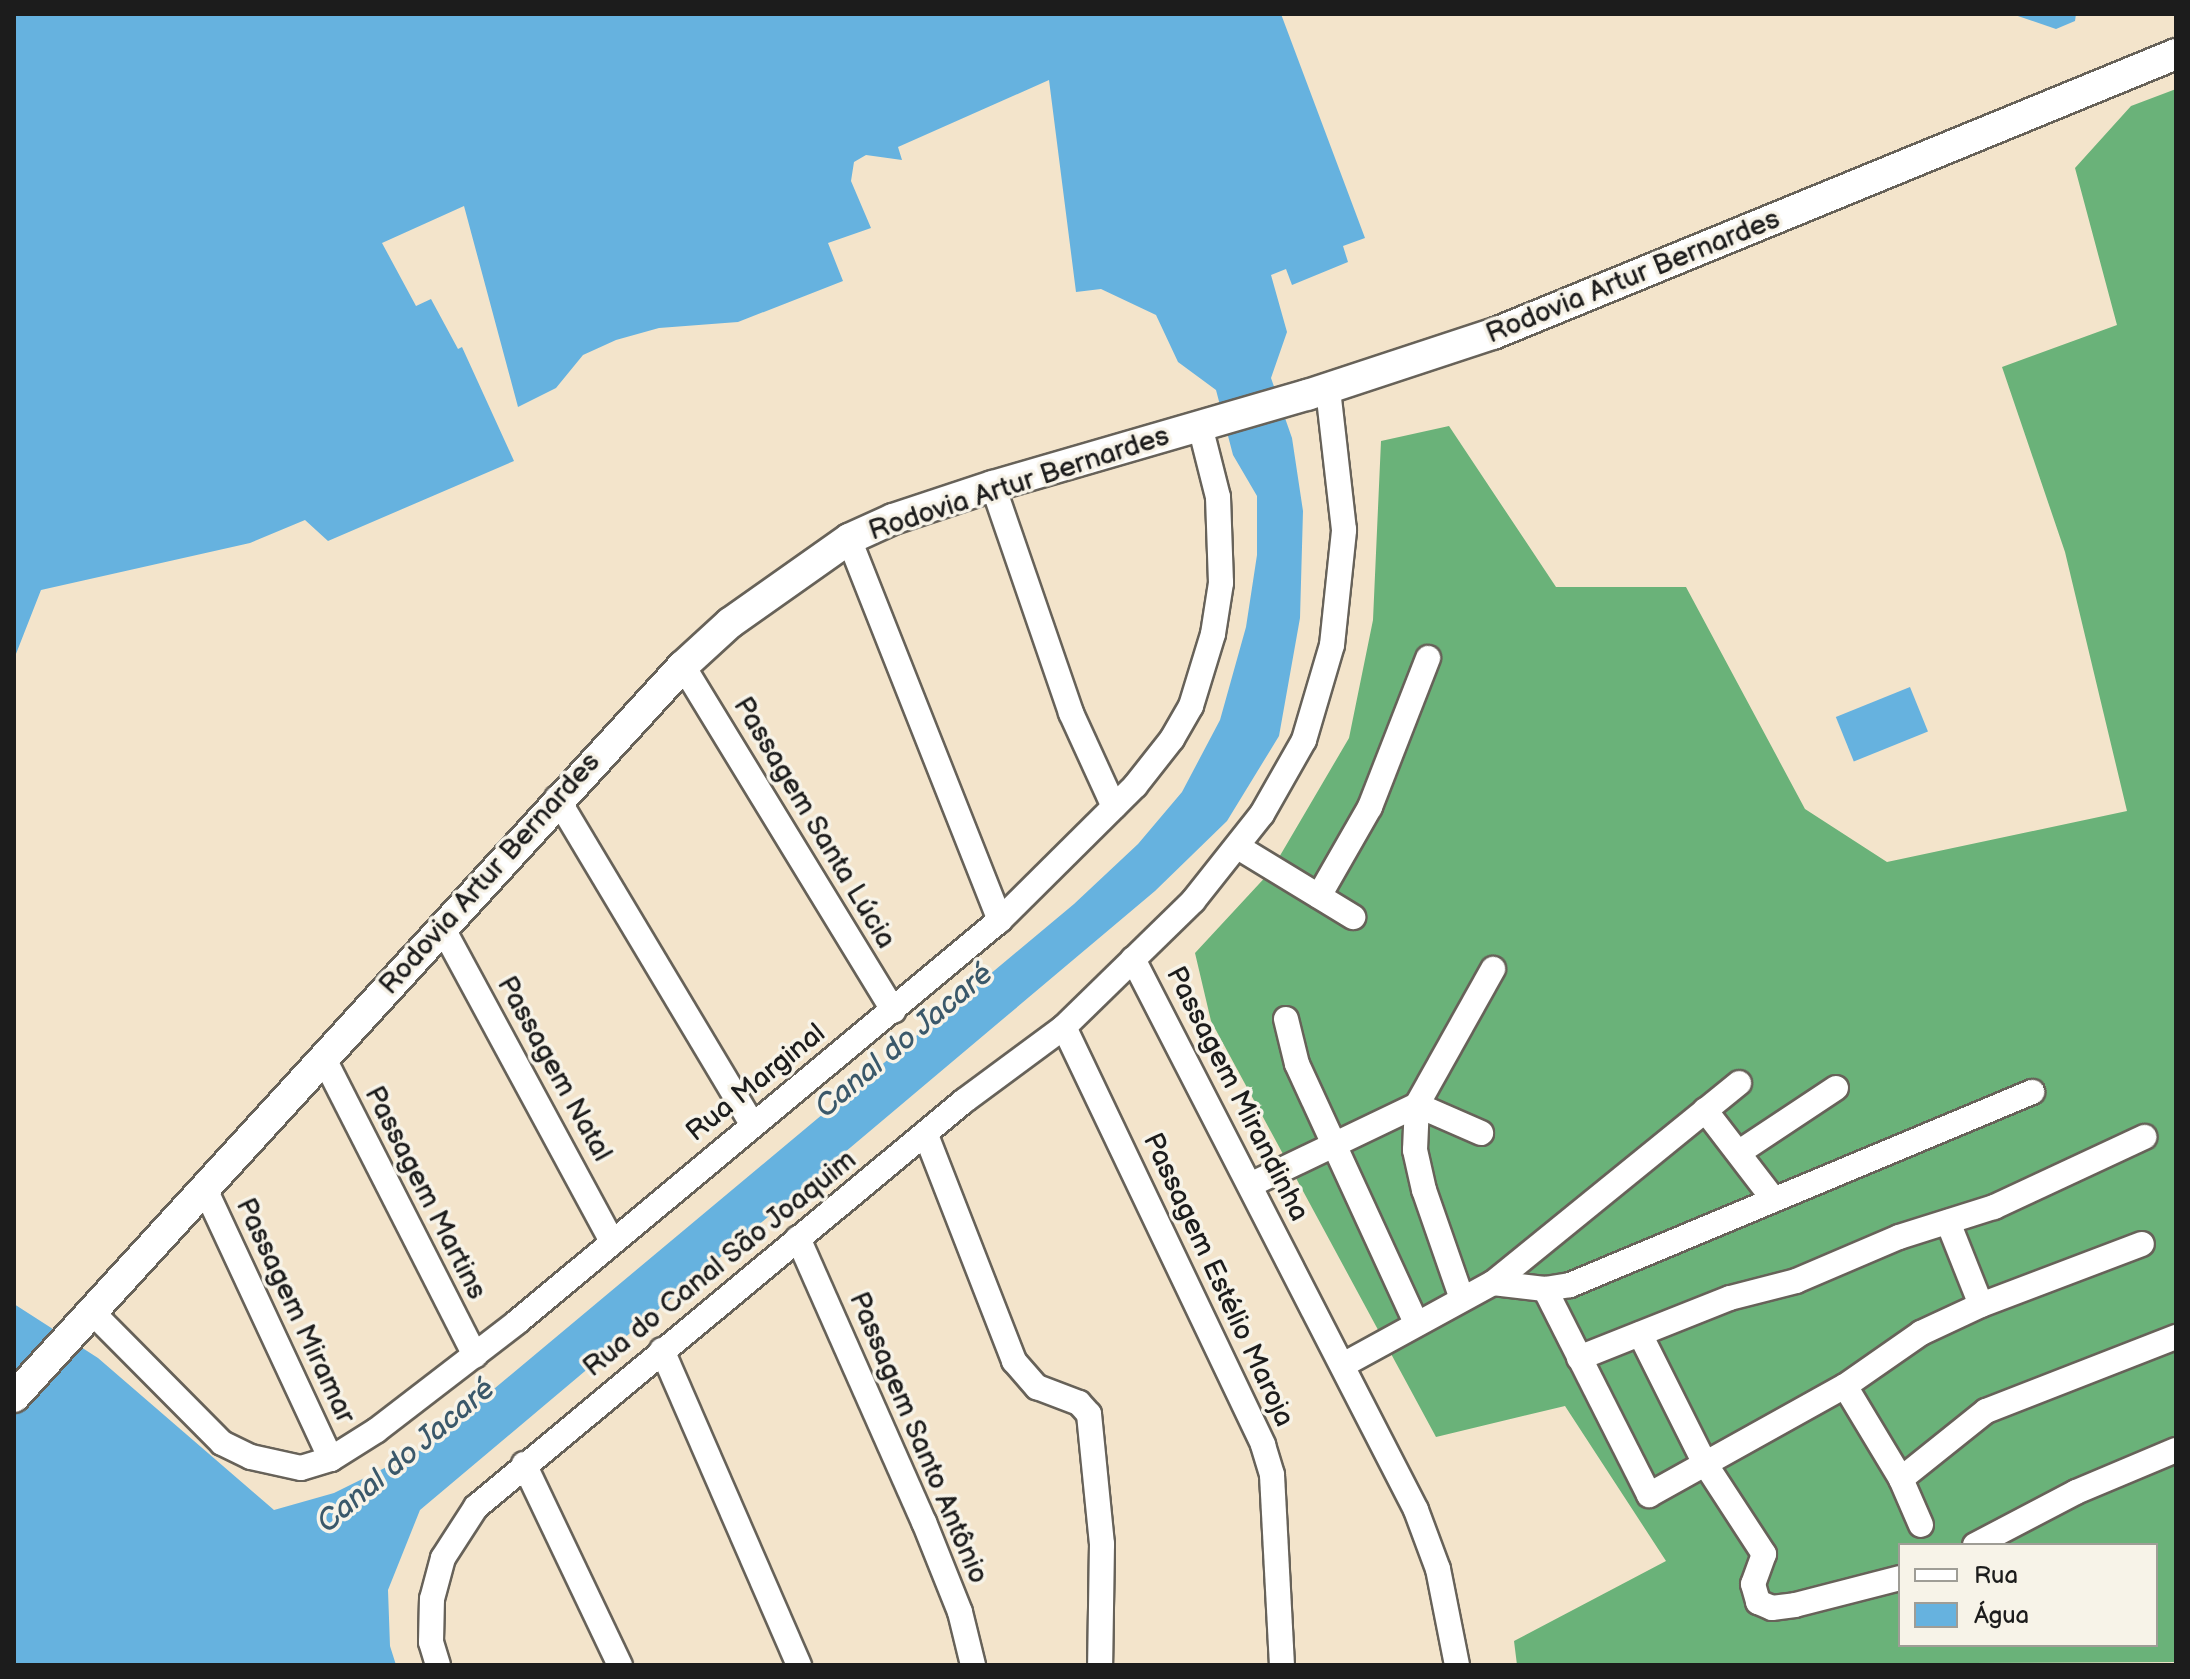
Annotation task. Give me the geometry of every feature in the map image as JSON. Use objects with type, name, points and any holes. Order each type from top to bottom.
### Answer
[{"type":"main road","name":"Rodovia Artur Bernardes","points":[[14,1397],[557,798],[683,666],[730,623],[849,539],[893,519],[993,486],[1318,392],[1493,334],[1679,261],[2176,54]]},
{"type":"street","name":"Passagem Mirandinha","points":[[1318,392],[1344,530],[1332,645],[1324,684],[1290,769],[1238,847],[1133,959],[1416,1510],[1438,1569],[1457,1665]]},
{"type":"street","name":"Rua Marginal","points":[[86,1321],[222,1443],[279,1465],[301,1468],[331,1459],[475,1355],[611,1239],[894,1011],[1000,920],[1114,807],[1178,728],[1213,634],[1221,583],[1218,497],[1206,425]]},
{"type":"street","points":[[993,486],[1071,713],[1114,807]]},
{"type":"street","points":[[849,539],[1000,920]]},
{"type":"street","points":[[1319,896],[1370,807],[1428,658]]},
{"type":"street","name":"Passagem Santa Lúcia","points":[[683,666],[894,1011]]},
{"type":"street","points":[[557,798],[752,1124]]},
{"type":"street","points":[[1238,847],[1353,917]]},
{"type":"street","name":"Passagem Natal","points":[[442,927],[611,1239]]},
{"type":"street","name":"Rua do Canal São Joaquim","points":[[438,1665],[431,1642],[432,1599],[443,1558],[476,1507],[798,1238],[1064,1027],[1133,959]]},
{"type":"street","points":[[1462,1299],[1424,1190],[1415,1150],[1417,1105],[1493,969]]},
{"type":"street","points":[[1286,1019],[1297,1064],[1416,1323]]},
{"type":"street","name":"Passagem Estélio Maroja","points":[[1064,1027],[1263,1445],[1273,1488],[1282,1665]]},
{"type":"street","name":"Passagem Martins","points":[[323,1057],[475,1355]]},
{"type":"street","points":[[1343,1365],[1493,1283],[1739,1083]]},
{"type":"street","points":[[1741,1151],[1836,1088]]},
{"type":"street","points":[[1493,1283],[1545,1289],[1570,1285],[2032,1092]]},
{"type":"street","points":[[1250,1185],[1333,1141],[1417,1105],[1481,1133]]},
{"type":"street","points":[[1705,1110],[1741,1151],[1774,1200]]},
{"type":"street","points":[[926,1135],[1014,1361],[1037,1387],[1079,1403],[1089,1414],[1102,1544],[1100,1665]]},
{"type":"street","points":[[1579,1358],[1994,1207],[2144,1137]]},
{"type":"street","name":"Passagem Miramar","points":[[205,1189],[331,1459]]},
{"type":"street","points":[[1948,1222],[1981,1305]]},
{"type":"street","name":"Passagem Santo Antônio","points":[[798,1238],[924,1522],[960,1612],[973,1665]]},
{"type":"street","points":[[1545,1289],[1645,1493],[1845,1386],[1921,1333],[1981,1305],[2142,1244]]},
{"type":"street","points":[[1640,1334],[1704,1462],[1764,1554],[1753,1584],[1758,1602],[1772,1608],[1795,1605],[1898,1579]]},
{"type":"street","points":[[1901,1479],[1986,1411],[2176,1337]]},
{"type":"street","points":[[662,1350],[799,1665]]},
{"type":"street","points":[[1845,1386],[1901,1479],[1921,1525]]},
{"type":"street","points":[[1979,1543],[2076,1492],[2176,1450]]},
{"type":"street","points":[[524,1464],[620,1665]]},
{"type":"green space","points":[[2176,89],[2176,1662],[1517,1665],[1514,1641],[1666,1561],[1565,1406],[1436,1437],[1211,1021],[1195,953],[1271,871],[1349,738],[1373,620],[1381,441],[1449,426],[1556,587],[1686,587],[1805,809],[1887,862],[2127,811],[2065,552],[2002,367],[2117,325],[2075,168],[2131,106]]},
{"type":"water","points":[[14,14],[1281,14],[1365,238],[1343,246],[1348,262],[1292,285],[1286,269],[1271,275],[1287,332],[1271,378],[1292,438],[1303,511],[1300,618],[1279,736],[1227,821],[1155,891],[420,1510],[388,1590],[390,1646],[396,1665],[14,1665],[14,1304],[98,1358],[274,1510],[334,1493],[421,1450],[1074,904],[1138,844],[1182,792],[1220,720],[1246,627],[1257,555],[1257,496],[1233,455],[1216,390],[1178,362],[1156,315],[1101,289],[1076,292],[1049,80],[898,147],[902,160],[866,155],[854,162],[851,181],[871,228],[828,243],[843,281],[738,322],[659,328],[616,340],[583,355],[556,388],[518,407],[464,206],[382,243],[416,306],[431,299],[458,349],[462,347],[514,461],[328,541],[305,520],[250,543],[41,590],[14,659]]},
{"type":"water","points":[[2012,14],[2076,14],[2075,21],[2056,29]]},
{"type":"water","points":[[1910,687],[1928,732],[1854,761],[1836,717]]},
{"type":"water label","name":"Canal do Jacaré","points":[[904,1041]]},
{"type":"water label","name":"Canal do Jacaré","points":[[406,1456]]}]
